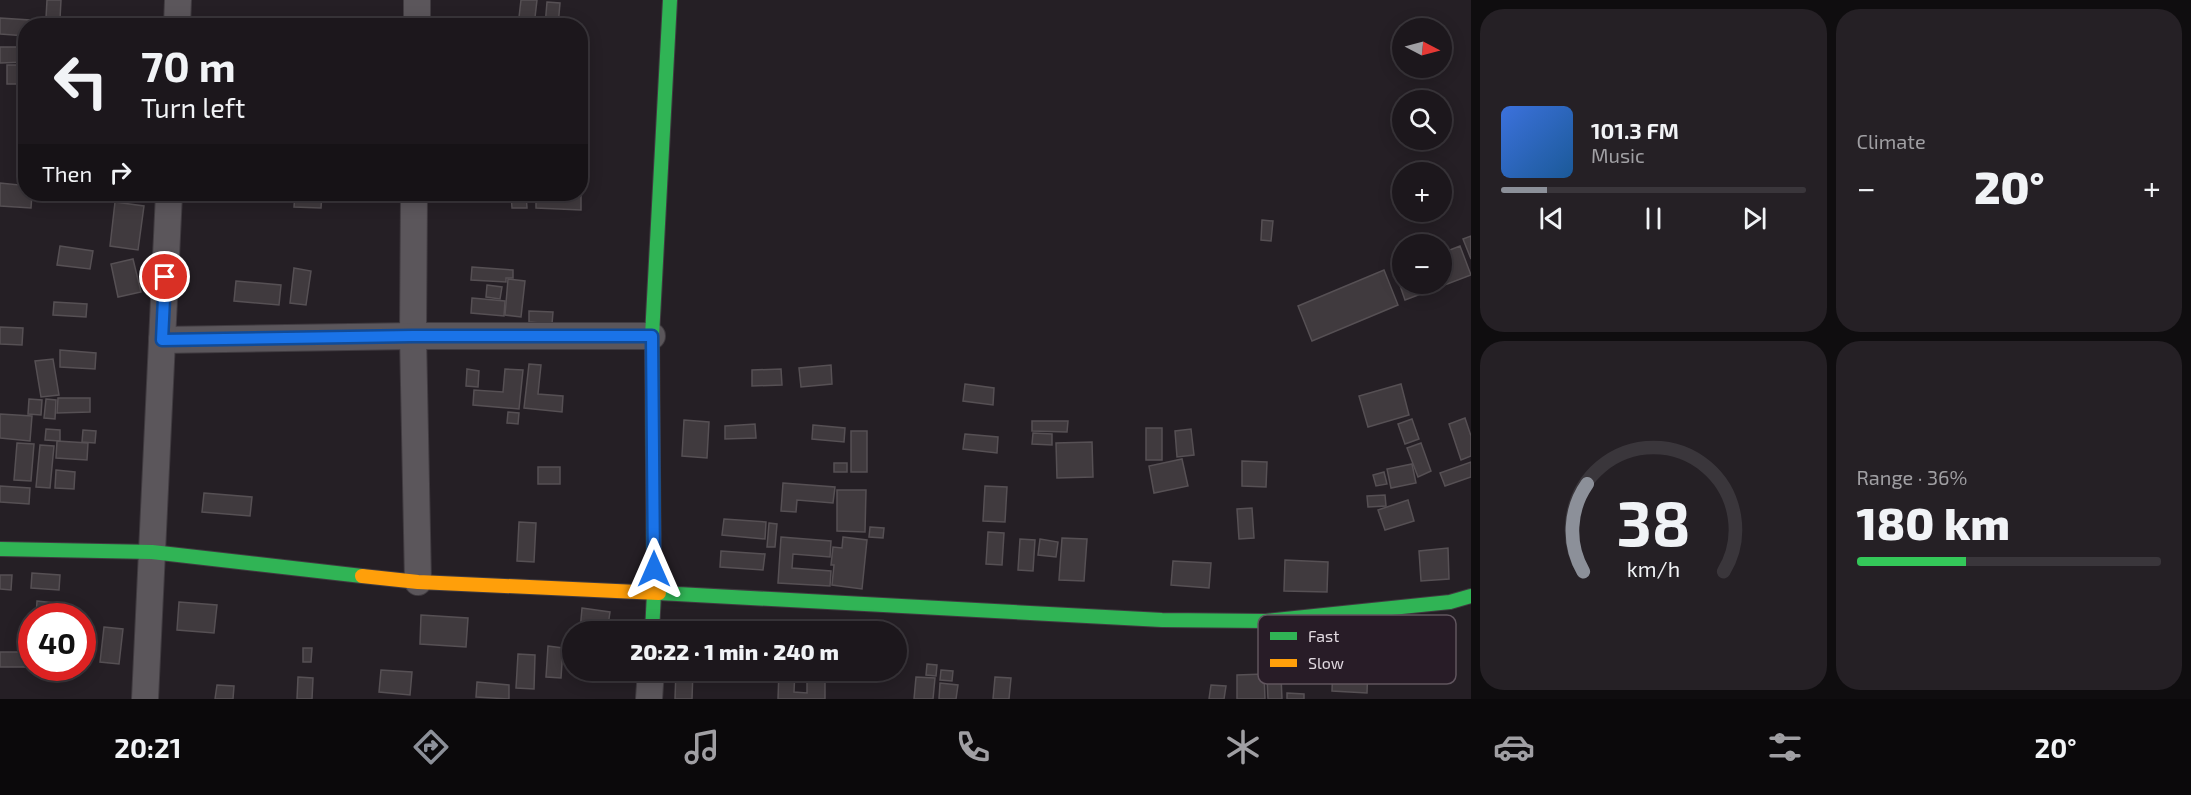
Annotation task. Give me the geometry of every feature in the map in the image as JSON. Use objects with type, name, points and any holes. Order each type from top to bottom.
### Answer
[{"type":"street","points":[[177,18],[178,0]]},
{"type":"street","points":[[417,0],[417,18]]},
{"type":"street","points":[[653,621],[652,336],[670,0]]},
{"type":"street","points":[[145,699],[169,201]]},
{"type":"street","points":[[414,201],[412,336],[418,582]]},
{"type":"street","points":[[162,340],[412,336],[652,336]]},
{"type":"street","points":[[0,549],[152,552],[418,582],[654,592],[1162,620],[1258,621]]},
{"type":"street","points":[[1324,615],[1450,602],[1471,596]]},
{"type":"street","points":[[649,699],[650,681]]},
{"type":"building","points":[[47,0],[61,0],[60,18],[46,18]]},
{"type":"building","points":[[521,0],[537,0],[535,18],[519,18]]},
{"type":"building","points":[[547,2],[560,3],[559,18],[546,18]]},
{"type":"building","points":[[0,18],[18,19],[18,35],[0,34]]},
{"type":"building","points":[[0,47],[18,47],[18,62],[0,63]]},
{"type":"building","points":[[7,65],[18,65],[18,84],[7,84]]},
{"type":"building","points":[[0,183],[18,185],[18,201],[32,201],[31,208],[0,206]]},
{"type":"building","points":[[294,201],[322,201],[321,208],[294,207]]},
{"type":"building","points":[[512,201],[526,201],[527,208],[512,208]]},
{"type":"building","points":[[536,201],[581,201],[581,210],[536,208]]},
{"type":"building","points":[[115,202],[144,206],[138,250],[110,246]]},
{"type":"building","points":[[1262,220],[1273,221],[1271,241],[1261,240]]},
{"type":"building","points":[[1471,236],[1471,259],[1463,239]]},
{"type":"building","points":[[60,246],[93,251],[90,269],[57,265]]},
{"type":"building","points":[[1460,246],[1471,275],[1452,282],[1452,249]]},
{"type":"building","points":[[133,259],[141,292],[118,297],[111,264]]},
{"type":"building","points":[[472,267],[513,270],[513,278],[506,278],[506,282],[471,280]]},
{"type":"building","points":[[294,268],[311,271],[306,305],[290,303]]},
{"type":"building","points":[[1384,270],[1398,305],[1312,341],[1298,306]]},
{"type":"building","points":[[508,279],[525,281],[521,317],[505,315]]},
{"type":"building","points":[[236,281],[281,285],[279,305],[234,301]]},
{"type":"building","points":[[487,285],[502,287],[500,299],[486,297]]},
{"type":"building","points":[[1403,294],[1421,294],[1405,300]]},
{"type":"building","points":[[472,298],[505,301],[504,316],[471,313]]},
{"type":"building","points":[[54,302],[87,304],[86,317],[53,315]]},
{"type":"building","points":[[529,311],[553,312],[552,324],[529,322]]},
{"type":"building","points":[[0,327],[23,328],[22,345],[0,344]]},
{"type":"building","points":[[60,350],[96,353],[95,369],[60,367]]},
{"type":"building","points":[[53,359],[59,395],[41,397],[35,361]]},
{"type":"building","points":[[529,364],[541,365],[538,394],[563,396],[562,412],[524,408]]},
{"type":"building","points":[[831,365],[832,384],[801,387],[799,368]]},
{"type":"building","points":[[467,369],[479,371],[478,387],[466,386]]},
{"type":"building","points":[[505,369],[523,370],[519,409],[473,405],[474,390],[503,392]]},
{"type":"building","points":[[781,369],[782,385],[752,386],[752,370]]},
{"type":"building","points":[[965,384],[994,388],[993,405],[963,401]]},
{"type":"building","points":[[1401,384],[1409,415],[1368,427],[1359,396]]},
{"type":"building","points":[[58,398],[90,398],[90,412],[57,413]]},
{"type":"building","points":[[29,399],[42,400],[41,415],[28,414]]},
{"type":"building","points":[[46,399],[56,400],[55,419],[44,418]]},
{"type":"building","points":[[508,412],[519,413],[518,424],[507,423]]},
{"type":"building","points":[[0,414],[32,416],[30,441],[0,438]]},
{"type":"building","points":[[1465,418],[1471,436],[1471,456],[1461,460],[1449,424]]},
{"type":"building","points":[[1412,419],[1419,439],[1405,444],[1398,424]]},
{"type":"building","points":[[684,420],[709,422],[707,458],[682,456]]},
{"type":"building","points":[[1032,421],[1068,421],[1067,432],[1032,431]]},
{"type":"building","points":[[755,424],[756,438],[725,439],[725,426]]},
{"type":"building","points":[[813,425],[845,428],[844,442],[812,439]]},
{"type":"building","points":[[1146,428],[1162,428],[1162,460],[1146,460]]},
{"type":"building","points":[[46,429],[60,430],[60,441],[45,440]]},
{"type":"building","points":[[1191,429],[1194,455],[1177,457],[1175,431]]},
{"type":"building","points":[[83,430],[96,431],[95,443],[82,442]]},
{"type":"building","points":[[851,431],[867,431],[867,472],[851,472]]},
{"type":"building","points":[[1033,433],[1052,434],[1052,445],[1032,444]]},
{"type":"building","points":[[965,434],[998,437],[997,453],[963,449]]},
{"type":"building","points":[[57,441],[88,443],[87,460],[56,458]]},
{"type":"building","points":[[1092,442],[1093,477],[1057,478],[1056,443]]},
{"type":"building","points":[[17,443],[34,444],[31,481],[14,480]]},
{"type":"building","points":[[1421,443],[1431,471],[1418,477],[1407,448]]},
{"type":"building","points":[[40,445],[54,446],[50,488],[36,487]]},
{"type":"building","points":[[1182,459],[1188,486],[1154,493],[1149,466]]},
{"type":"building","points":[[1242,461],[1267,462],[1266,487],[1242,486]]},
{"type":"building","points":[[1471,462],[1471,477],[1445,486],[1440,473]]},
{"type":"building","points":[[834,463],[847,463],[847,472],[834,472]]},
{"type":"building","points":[[1412,464],[1416,483],[1391,488],[1387,469]]},
{"type":"building","points":[[538,467],[560,467],[560,484],[538,484]]},
{"type":"building","points":[[56,470],[75,472],[74,489],[55,488]]},
{"type":"building","points":[[1384,472],[1387,484],[1376,486],[1373,475]]},
{"type":"building","points":[[783,483],[835,487],[833,503],[797,500],[796,512],[781,511]]},
{"type":"building","points":[[0,486],[30,488],[29,504],[0,502]]},
{"type":"building","points":[[985,486],[1007,487],[1005,522],[983,521]]},
{"type":"building","points":[[837,490],[866,490],[865,532],[837,531]]},
{"type":"building","points":[[204,493],[252,497],[250,516],[202,512]]},
{"type":"building","points":[[1385,495],[1386,506],[1368,507],[1367,496]]},
{"type":"building","points":[[1408,500],[1414,521],[1385,530],[1378,510]]},
{"type":"building","points":[[1252,508],[1254,538],[1239,539],[1237,509]]},
{"type":"building","points":[[724,519],[766,522],[765,539],[722,535]]},
{"type":"building","points":[[519,522],[536,523],[534,562],[517,561]]},
{"type":"building","points":[[769,523],[777,524],[775,547],[767,547]]},
{"type":"building","points":[[870,527],[884,528],[883,538],[869,537]]},
{"type":"building","points":[[988,532],[1004,533],[1002,565],[986,564]]},
{"type":"building","points":[[781,537],[831,541],[830,557],[793,554],[792,568],[831,571],[830,586],[778,583]]},
{"type":"building","points":[[843,537],[867,540],[862,589],[832,585],[833,547],[842,548]]},
{"type":"building","points":[[1062,538],[1087,539],[1084,581],[1059,580]]},
{"type":"building","points":[[1020,539],[1035,540],[1033,571],[1018,570]]},
{"type":"building","points":[[1040,539],[1058,542],[1056,557],[1038,555]]},
{"type":"building","points":[[1448,548],[1449,579],[1421,581],[1419,551]]},
{"type":"building","points":[[721,551],[765,554],[763,570],[720,567]]},
{"type":"building","points":[[1285,560],[1328,562],[1327,592],[1284,591]]},
{"type":"building","points":[[1173,561],[1211,563],[1209,588],[1171,585]]},
{"type":"building","points":[[32,573],[60,575],[59,590],[31,588]]},
{"type":"building","points":[[0,575],[12,575],[11,590],[0,589]]},
{"type":"building","points":[[179,602],[217,605],[214,633],[177,630]]},
{"type":"building","points":[[582,608],[610,612],[609,621],[581,621]]},
{"type":"building","points":[[421,615],[468,618],[466,647],[420,644]]},
{"type":"building","points":[[104,627],[123,629],[119,664],[100,662]]},
{"type":"building","points":[[548,646],[562,648],[561,678],[546,677]]},
{"type":"building","points":[[303,648],[312,648],[311,662],[303,662]]},
{"type":"building","points":[[0,652],[18,652],[18,667],[0,667]]},
{"type":"building","points":[[518,654],[535,655],[534,689],[516,688]]},
{"type":"building","points":[[927,664],[937,665],[936,676],[926,675]]},
{"type":"building","points":[[381,670],[412,672],[410,695],[379,692]]},
{"type":"building","points":[[941,670],[953,671],[952,681],[940,680]]},
{"type":"building","points":[[1258,674],[1258,684],[1264,684],[1265,699],[1237,699],[1237,675]]},
{"type":"building","points":[[298,677],[313,678],[312,699],[297,699]]},
{"type":"building","points":[[916,677],[935,678],[933,699],[914,699]]},
{"type":"building","points":[[995,677],[1011,678],[1009,699],[993,699]]},
{"type":"building","points":[[676,681],[693,681],[692,699],[675,699]]},
{"type":"building","points":[[779,681],[794,681],[794,692],[807,693],[807,681],[825,681],[825,699],[778,699]]},
{"type":"building","points":[[477,682],[509,685],[509,699],[476,697]]},
{"type":"building","points":[[940,683],[958,685],[956,699],[939,699]]},
{"type":"building","points":[[1267,684],[1281,684],[1282,699],[1268,699]]},
{"type":"building","points":[[1332,684],[1367,684],[1367,693],[1332,691]]},
{"type":"building","points":[[217,685],[234,686],[233,699],[215,699]]},
{"type":"building","points":[[1211,685],[1226,686],[1224,699],[1209,699]]},
{"type":"building","points":[[1287,693],[1304,694],[1304,699],[1287,699]]},
{"type":"traffic: fast","points":[[653,621],[652,336],[670,0]]},
{"type":"traffic: fast","points":[[0,549],[152,552],[362,576]]},
{"type":"traffic: fast","points":[[659,593],[1162,620],[1258,621]]},
{"type":"traffic: fast","points":[[1324,615],[1450,602],[1471,596]]},
{"type":"traffic: slow","points":[[362,576],[418,582],[659,593]]},
{"type":"route","points":[[165,277],[162,340],[412,336],[652,336],[654,569]]}]
